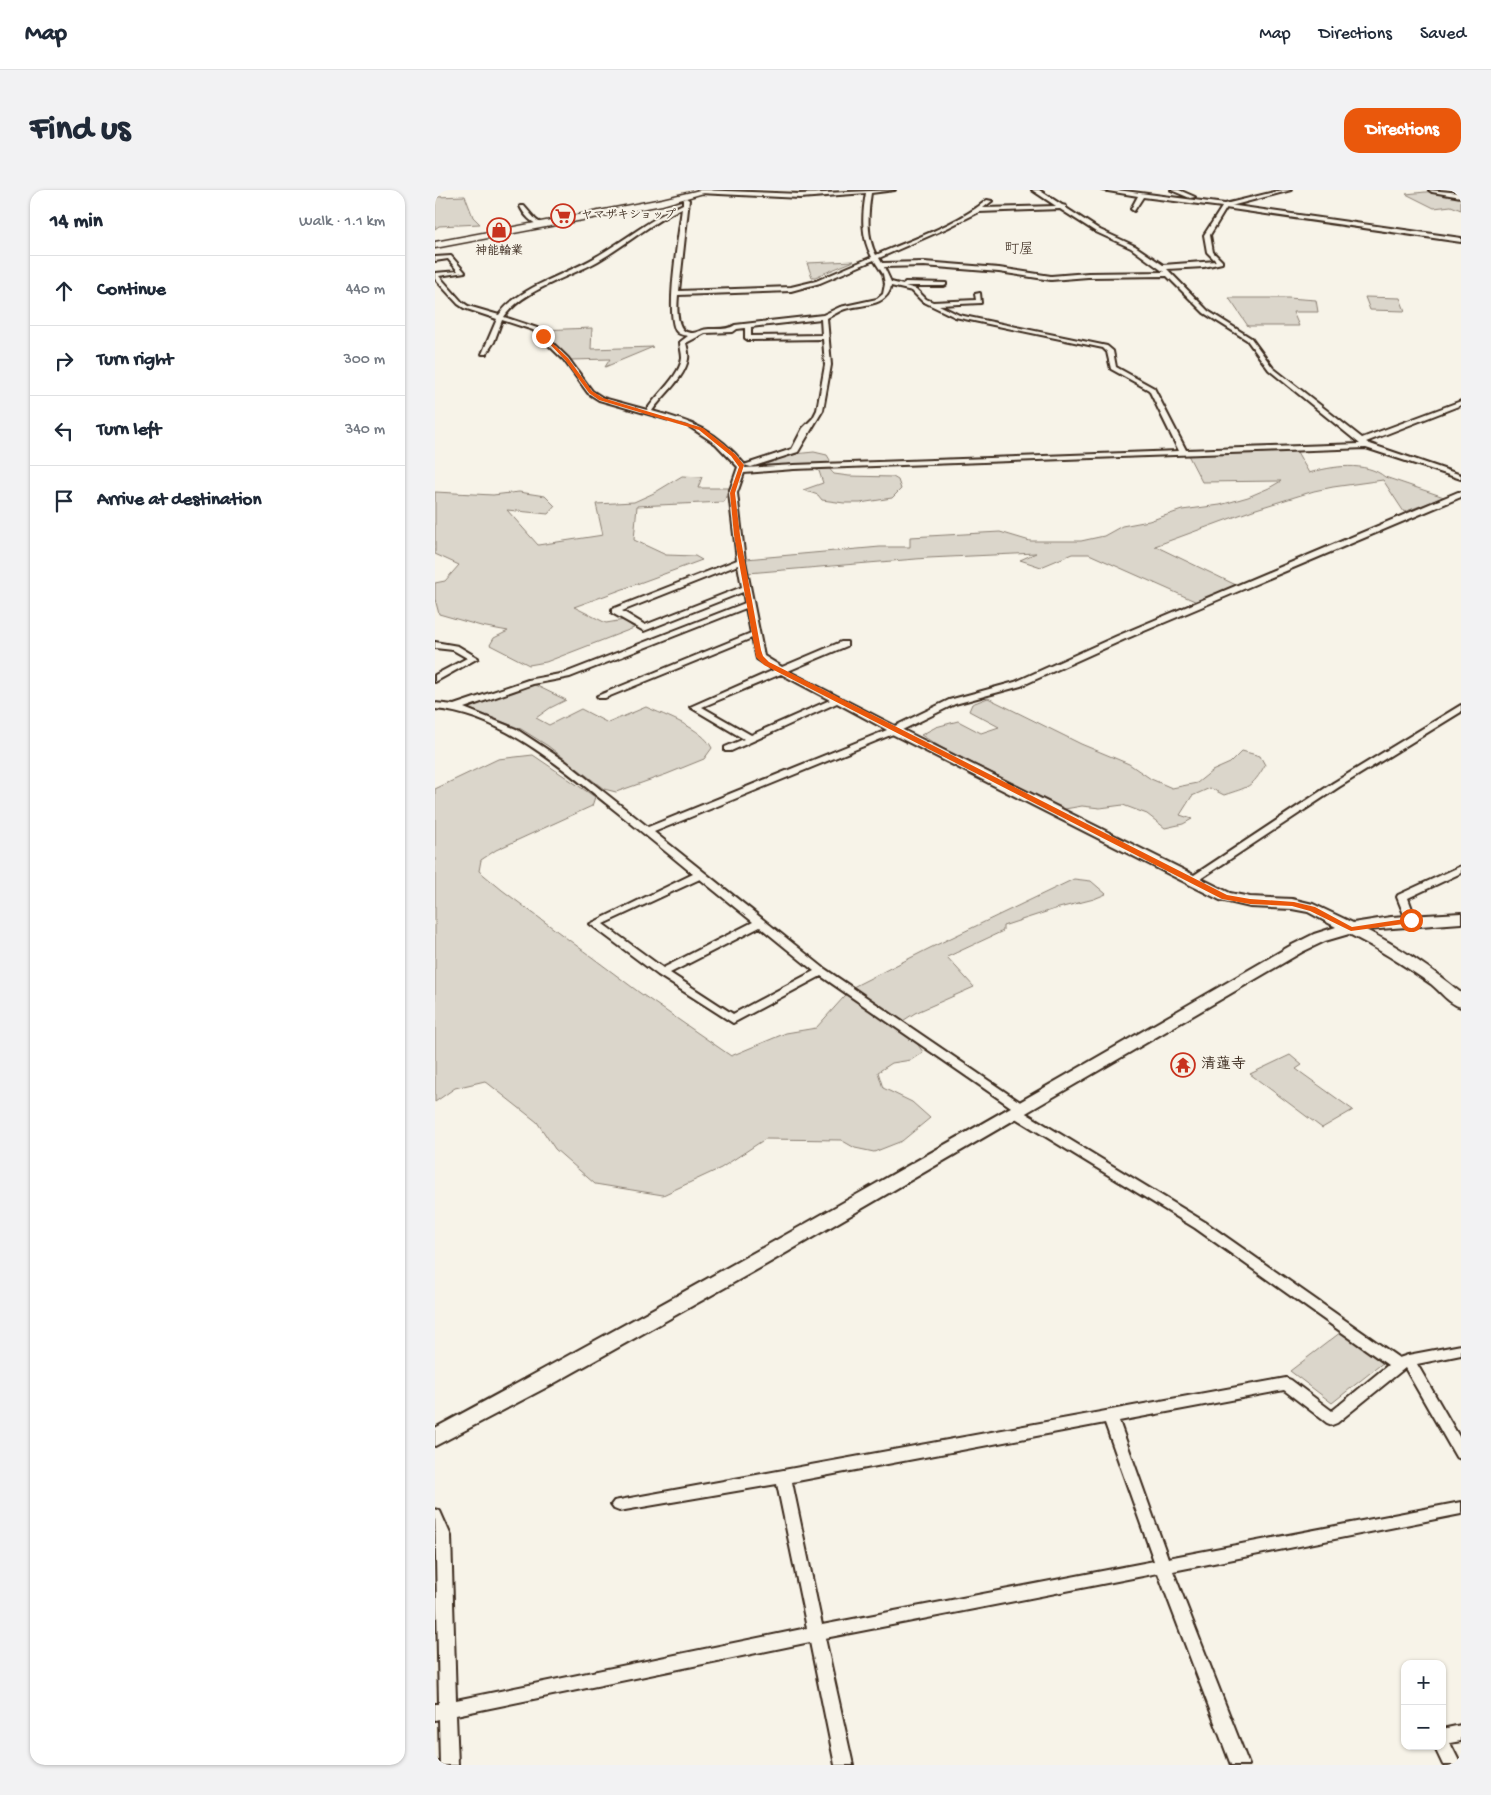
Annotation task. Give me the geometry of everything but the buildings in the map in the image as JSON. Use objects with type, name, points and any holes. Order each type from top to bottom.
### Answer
[{"type":"main road","points":[[435,245],[540,225],[686,201],[706,191]]},
{"type":"street","points":[[706,191],[800,196],[892,190]]},
{"type":"street","points":[[1035,190],[1064,207],[1098,231],[1133,247],[1163,267],[1211,316],[1249,339],[1271,369],[1364,443],[1461,477]]},
{"type":"street","points":[[1105,190],[1461,240]]},
{"type":"street","points":[[1174,190],[1207,204]]},
{"type":"street","points":[[1163,267],[1204,265],[1220,262],[1211,252],[1207,235],[1225,206],[1288,190]]},
{"type":"street","points":[[1432,190],[1461,194]]},
{"type":"street","points":[[648,413],[677,376],[685,359],[683,342],[693,335],[704,330],[733,330],[735,327],[824,317],[842,308],[884,297],[888,283],[869,245],[867,234],[869,191]]},
{"type":"street","points":[[1134,209],[1141,195]]},
{"type":"street","points":[[686,201],[674,307],[678,329],[682,333],[693,335]]},
{"type":"street","points":[[484,353],[489,346],[499,318],[507,309],[596,259],[686,201]]},
{"type":"street","points":[[676,293],[791,288],[818,282],[875,258],[978,210],[989,201]]},
{"type":"street","points":[[523,207],[533,221],[540,225]]},
{"type":"street","points":[[978,210],[1064,207]]},
{"type":"street","points":[[435,259],[449,257],[463,272],[435,275]]},
{"type":"street","points":[[879,265],[924,264],[999,270],[1051,278],[1088,275],[1169,274]]},
{"type":"street","points":[[435,275],[460,303],[474,310],[535,329],[566,359],[590,392],[601,399],[701,429],[733,455],[741,469],[733,493],[741,560],[760,657],[779,670],[895,730],[1190,881],[1225,897],[1250,902],[1292,904],[1313,909],[1385,946],[1438,982],[1461,1002]]},
{"type":"street","points":[[888,283],[943,284]]},
{"type":"street","points":[[897,284],[914,290],[924,300],[957,316],[1105,347],[1110,351],[1113,368],[1152,389],[1184,453]]},
{"type":"street","points":[[931,302],[979,302],[978,294]]},
{"type":"street","points":[[741,469],[785,455],[797,448],[807,428],[816,419],[820,410],[828,365],[824,317]]},
{"type":"street","points":[[748,326],[748,338],[825,336]]},
{"type":"street","points":[[741,469],[1184,453],[1364,443],[1461,404]]},
{"type":"street","points":[[648,831],[895,730],[952,702],[1018,684],[1120,638],[1461,494]]},
{"type":"street","points":[[741,560],[615,611],[644,628],[747,588]]},
{"type":"street","points":[[455,708],[531,682],[567,675],[749,604]]},
{"type":"street","points":[[602,696],[755,634]]},
{"type":"street","points":[[751,739],[695,707],[844,644]]},
{"type":"street","points":[[435,645],[455,648],[473,658],[435,679]]},
{"type":"street","points":[[728,749],[837,700]]},
{"type":"street","points":[[435,706],[455,708],[513,731],[563,764],[821,971],[1019,1111],[1200,1225],[1365,1340],[1403,1363],[1461,1453]]},
{"type":"street","points":[[1190,881],[1336,785],[1461,708]]},
{"type":"street","points":[[1405,921],[1402,897],[1461,869]]},
{"type":"street","points":[[699,875],[595,924],[663,973],[733,1019],[821,971]]},
{"type":"street","points":[[435,1438],[540,1382],[1019,1111],[1296,949],[1324,936],[1351,929],[1405,921],[1461,918]]},
{"type":"street","points":[[1385,946],[1384,936],[1389,928],[1405,921]]},
{"type":"street","points":[[663,973],[761,922]]},
{"type":"street","points":[[619,1505],[783,1477],[1286,1384],[1332,1419],[1403,1363],[1461,1350]]},
{"type":"street","points":[[1110,1416],[1163,1565],[1240,1765]]},
{"type":"street","points":[[783,1477],[844,1765]]},
{"type":"street","points":[[441,1711],[817,1633],[1461,1508]]},
{"type":"street","points":[[435,1515],[443,1536],[441,1711],[449,1765]]},
{"type":"street","points":[[1446,1736],[1461,1733]]},
{"type":"street","points":[[1444,1750],[1451,1765]]},
{"type":"shaded area","points":[[1435,191],[1461,195],[1461,210],[1451,206],[1434,208],[1406,194]]},
{"type":"shaded area","points":[[465,196],[473,217],[480,224],[439,226],[435,229],[435,197]]},
{"type":"shaded area","points":[[854,261],[815,277],[812,277],[807,263]]},
{"type":"shaded area","points":[[1365,297],[1400,298],[1405,311],[1370,310]]},
{"type":"shaded area","points":[[1229,298],[1316,300],[1318,312],[1293,312],[1299,326],[1248,326]]},
{"type":"shaded area","points":[[592,328],[591,349],[653,347],[605,367],[610,359],[571,360],[539,330]]},
{"type":"shaded area","points":[[1296,450],[1309,473],[1328,468],[1359,467],[1444,497],[1404,512],[1383,480],[1333,487],[1253,510],[1155,546],[1236,585],[1197,602],[1089,554],[1072,554],[1041,567],[1020,560],[1036,553],[928,558],[748,573],[746,559],[880,547],[910,547],[910,537],[1000,532],[1030,541],[1081,541],[1104,536],[1122,526],[1149,521],[1182,510],[1220,505],[1248,497],[1281,481],[1202,482],[1187,453]]},
{"type":"shaded area","points":[[814,452],[827,455],[830,460],[829,467],[834,474],[893,477],[898,480],[901,489],[892,498],[860,503],[822,500],[818,495],[803,490],[823,483],[819,471],[806,465],[753,468],[750,466],[794,454]]},
{"type":"shaded area","points":[[682,476],[702,477],[698,488],[729,488],[724,502],[637,506],[634,540],[666,555],[695,556],[702,560],[574,607],[606,623],[624,620],[634,628],[546,662],[529,665],[490,645],[494,638],[508,631],[481,626],[439,614],[435,599],[435,583],[445,581],[459,565],[435,554],[435,492],[493,495],[519,492],[545,496],[555,506],[548,514],[507,510],[538,545],[603,535],[596,504],[634,502],[654,493]]},
{"type":"shaded area","points":[[533,684],[566,700],[536,718],[549,725],[581,709],[608,723],[646,707],[692,729],[700,734],[712,748],[704,759],[667,774],[616,792],[604,789],[548,746],[521,729],[468,708]]},
{"type":"shaded area","points":[[988,698],[1081,744],[1129,764],[1151,779],[1172,788],[1197,783],[1212,771],[1230,763],[1242,751],[1260,756],[1265,765],[1249,786],[1224,795],[1210,788],[1192,796],[1180,815],[1192,819],[1183,824],[1165,828],[1147,814],[1123,805],[1100,808],[1082,806],[1065,809],[942,748],[921,735],[936,727],[958,721],[981,733],[999,727],[969,711],[972,704]]},
{"type":"shaded area","points":[[533,755],[595,797],[592,806],[496,850],[481,860],[479,871],[640,993],[731,1056],[786,1033],[816,1028],[853,987],[1074,879],[1091,881],[1106,894],[1003,926],[1003,931],[947,957],[974,987],[915,1013],[895,1026],[914,1039],[923,1052],[911,1060],[892,1063],[878,1072],[883,1088],[912,1102],[930,1118],[902,1141],[874,1152],[855,1148],[841,1140],[765,1139],[721,1168],[663,1195],[595,1184],[555,1149],[537,1122],[485,1081],[455,1088],[435,1102],[435,789],[498,759]]},
{"type":"shaded area","points":[[1290,1055],[1302,1065],[1296,1069],[1353,1110],[1322,1128],[1250,1074]]},
{"type":"shaded area","points":[[1341,1332],[1384,1362],[1332,1403],[1290,1371]]},
{"type":"place","name":"ヤマザキショップ","points":[[563,216]]},
{"type":"place","name":"神能輪業","points":[[499,230]]},
{"type":"place","name":"清蓮寺","points":[[1183,1065]]},
{"type":"district","name":"町屋","points":[[1019,250]]},
{"type":"route","points":[[543,336],[566,359],[590,392],[601,399],[701,429],[733,455],[742,466],[733,493],[737,535],[758,650],[760,657],[767,663],[1190,881],[1225,897],[1250,902],[1292,904],[1313,909],[1351,929],[1411,920]]}]
